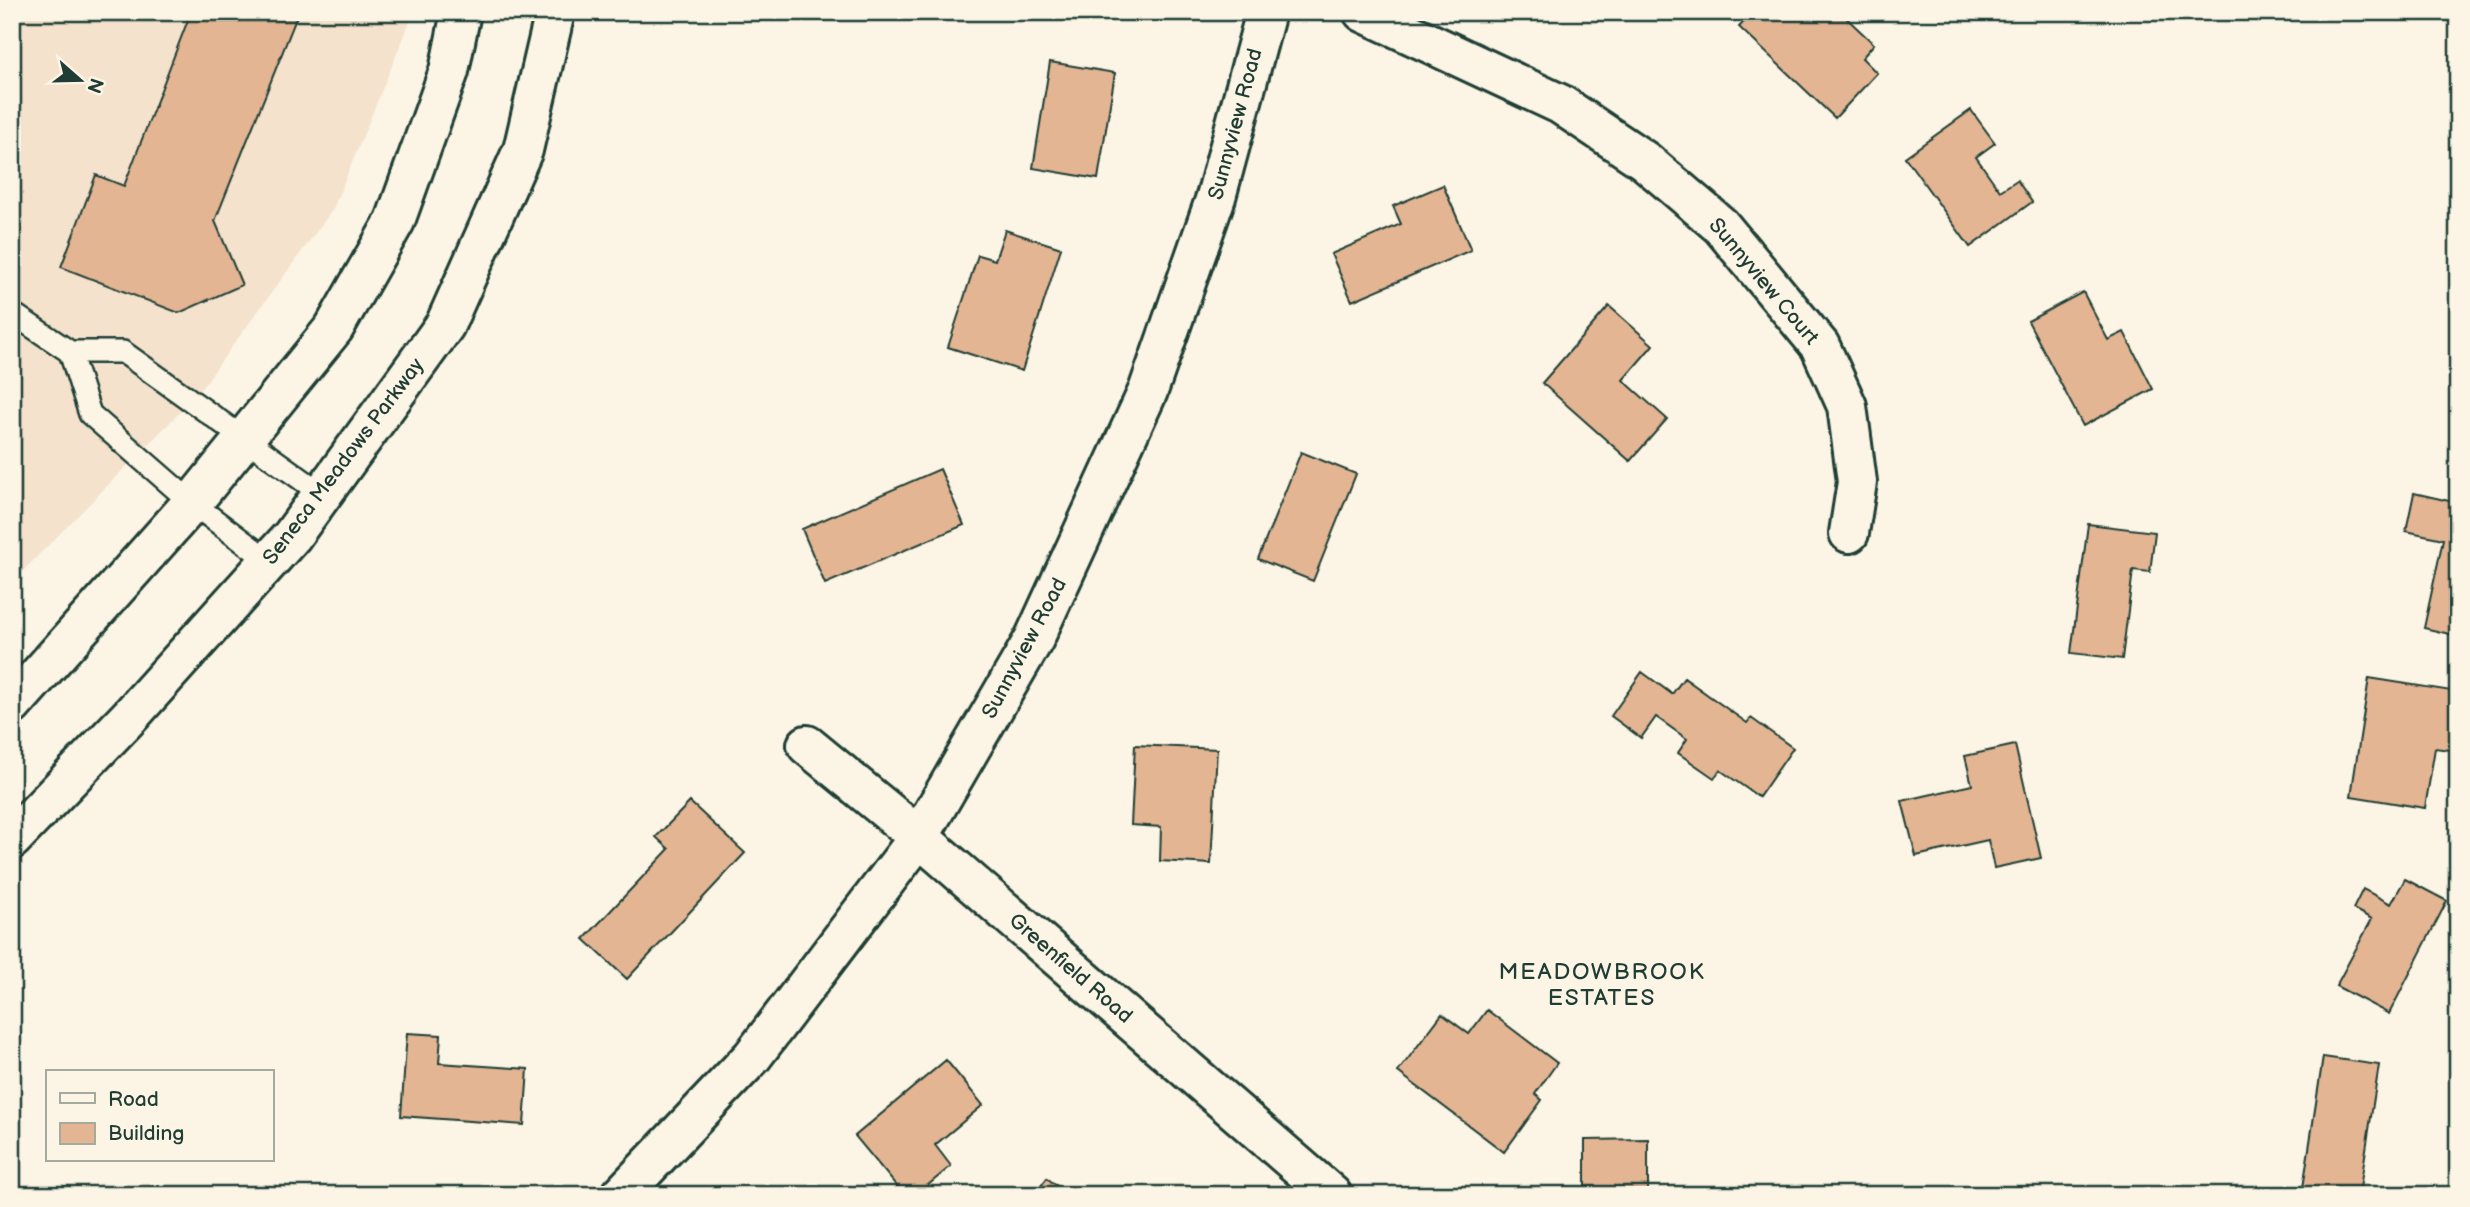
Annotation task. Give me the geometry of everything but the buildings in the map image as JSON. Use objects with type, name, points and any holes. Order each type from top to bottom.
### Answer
[{"type":"street","points":[[12,705],[192,503],[334,328],[395,221],[449,71],[461,12]]},
{"type":"street","name":"Seneca Meadows Parkway","points":[[12,839],[131,715],[270,561],[444,325],[523,150],[555,12]]},
{"type":"street","name":"Sunnyview Road","points":[[621,1195],[752,1057],[919,837],[1034,639],[1148,391],[1216,197],[1266,12]]},
{"type":"street","name":"Sunnyview Court","points":[[1363,12],[1560,104],[1645,160],[1721,226],[1820,346],[1847,406],[1857,482],[1849,533]]},
{"type":"street","name":"Greenfield Road","points":[[807,745],[919,837],[1332,1195]]},
{"type":"lane","points":[[12,313],[70,352],[123,352],[245,436],[322,494]]},
{"type":"lane","points":[[70,352],[90,414],[192,503],[270,561]]},
{"type":"shaded area","points":[[12,12],[414,12],[333,209],[195,397],[12,582]]},
{"type":"district","name":"MEADOWBROOK ESTATES","points":[[1602,984]]}]
